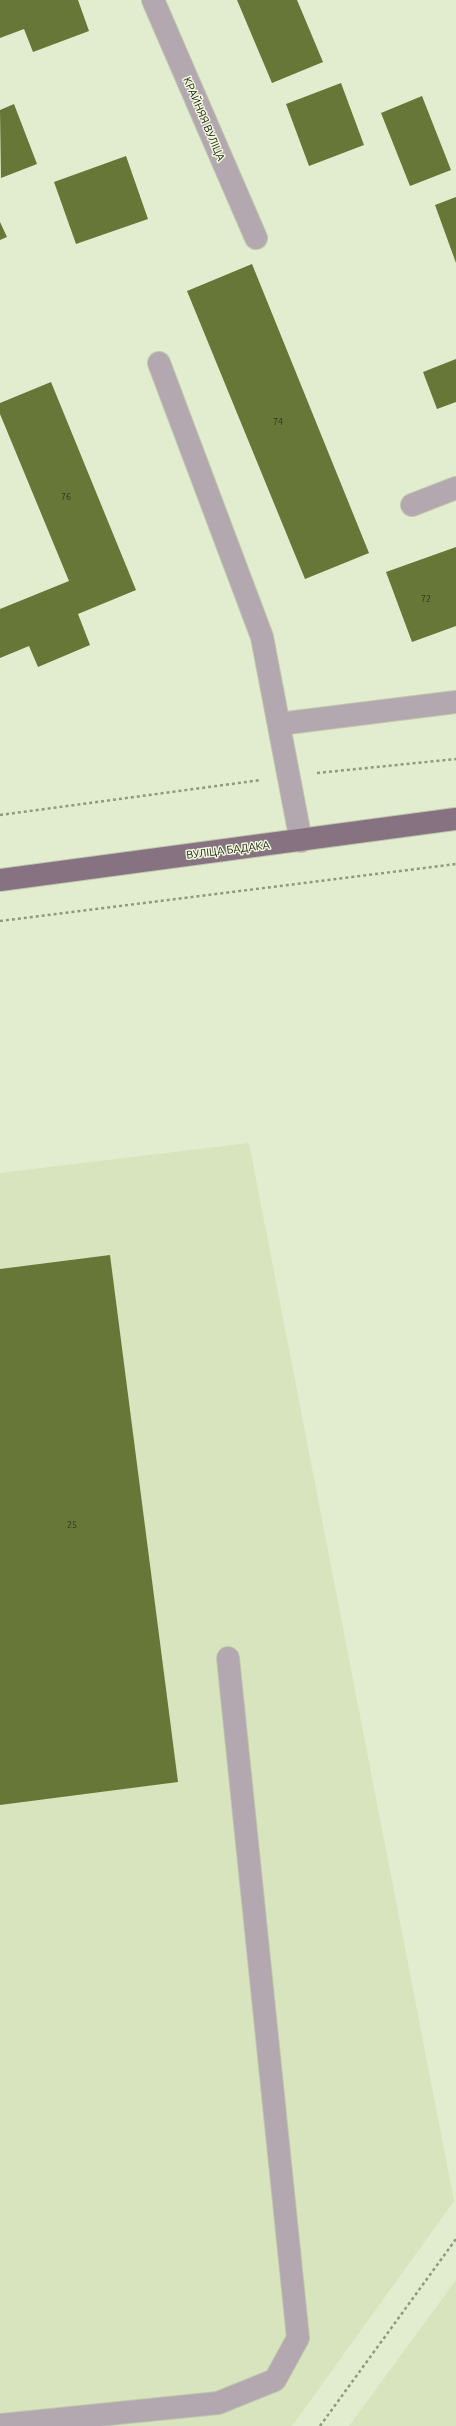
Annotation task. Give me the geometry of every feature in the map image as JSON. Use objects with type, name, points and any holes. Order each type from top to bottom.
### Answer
[{"type":"main road","name":"ВУЛІЦА БАДАКА","points":[[0,880],[301,841],[456,819]]},
{"type":"street","name":"КРАЙНЯЯ ВУЛІЦА","points":[[153,0],[256,238]]},
{"type":"street","points":[[159,363],[262,637],[301,841]]},
{"type":"street","points":[[412,505],[456,488]]},
{"type":"street","points":[[279,724],[456,702]]},
{"type":"street","points":[[0,2425],[218,2403],[275,2380],[298,2338],[228,1658]]},
{"type":"path","points":[[0,815],[289,776],[456,759]]},
{"type":"path","points":[[0,921],[456,864]]},
{"type":"path","points":[[320,2426],[456,2239]]},
{"type":"shaded area","points":[[249,1143],[454,2201],[292,2426],[0,2426],[0,1173]]},
{"type":"shaded area","points":[[456,2280],[456,2426],[349,2426]]},
{"type":"building","points":[[0,0],[78,0],[89,31],[33,52],[24,29],[0,38]]},
{"type":"building","points":[[237,0],[297,0],[323,62],[272,83]]},
{"type":"building","points":[[341,83],[364,145],[309,166],[286,104]]},
{"type":"building","points":[[422,96],[451,170],[410,186],[381,113]]},
{"type":"building","points":[[14,104],[37,164],[1,178],[0,110]]},
{"type":"building","points":[[126,156],[148,219],[76,244],[54,182]]},
{"type":"building","points":[[456,197],[456,263],[435,205]]},
{"type":"building","points":[[0,222],[7,237],[0,240]]},
{"type":"building","points":[[252,264],[369,553],[305,579],[187,291]]},
{"type":"building","points":[[456,359],[456,402],[437,409],[423,372]]},
{"type":"building","points":[[51,382],[136,590],[78,614],[90,645],[38,667],[29,646],[0,658],[0,609],[69,581],[0,414],[0,403]]},
{"type":"building","points":[[456,547],[456,626],[412,642],[386,572]]},
{"type":"building","points":[[110,1255],[178,1782],[0,1805],[0,1269]]}]
